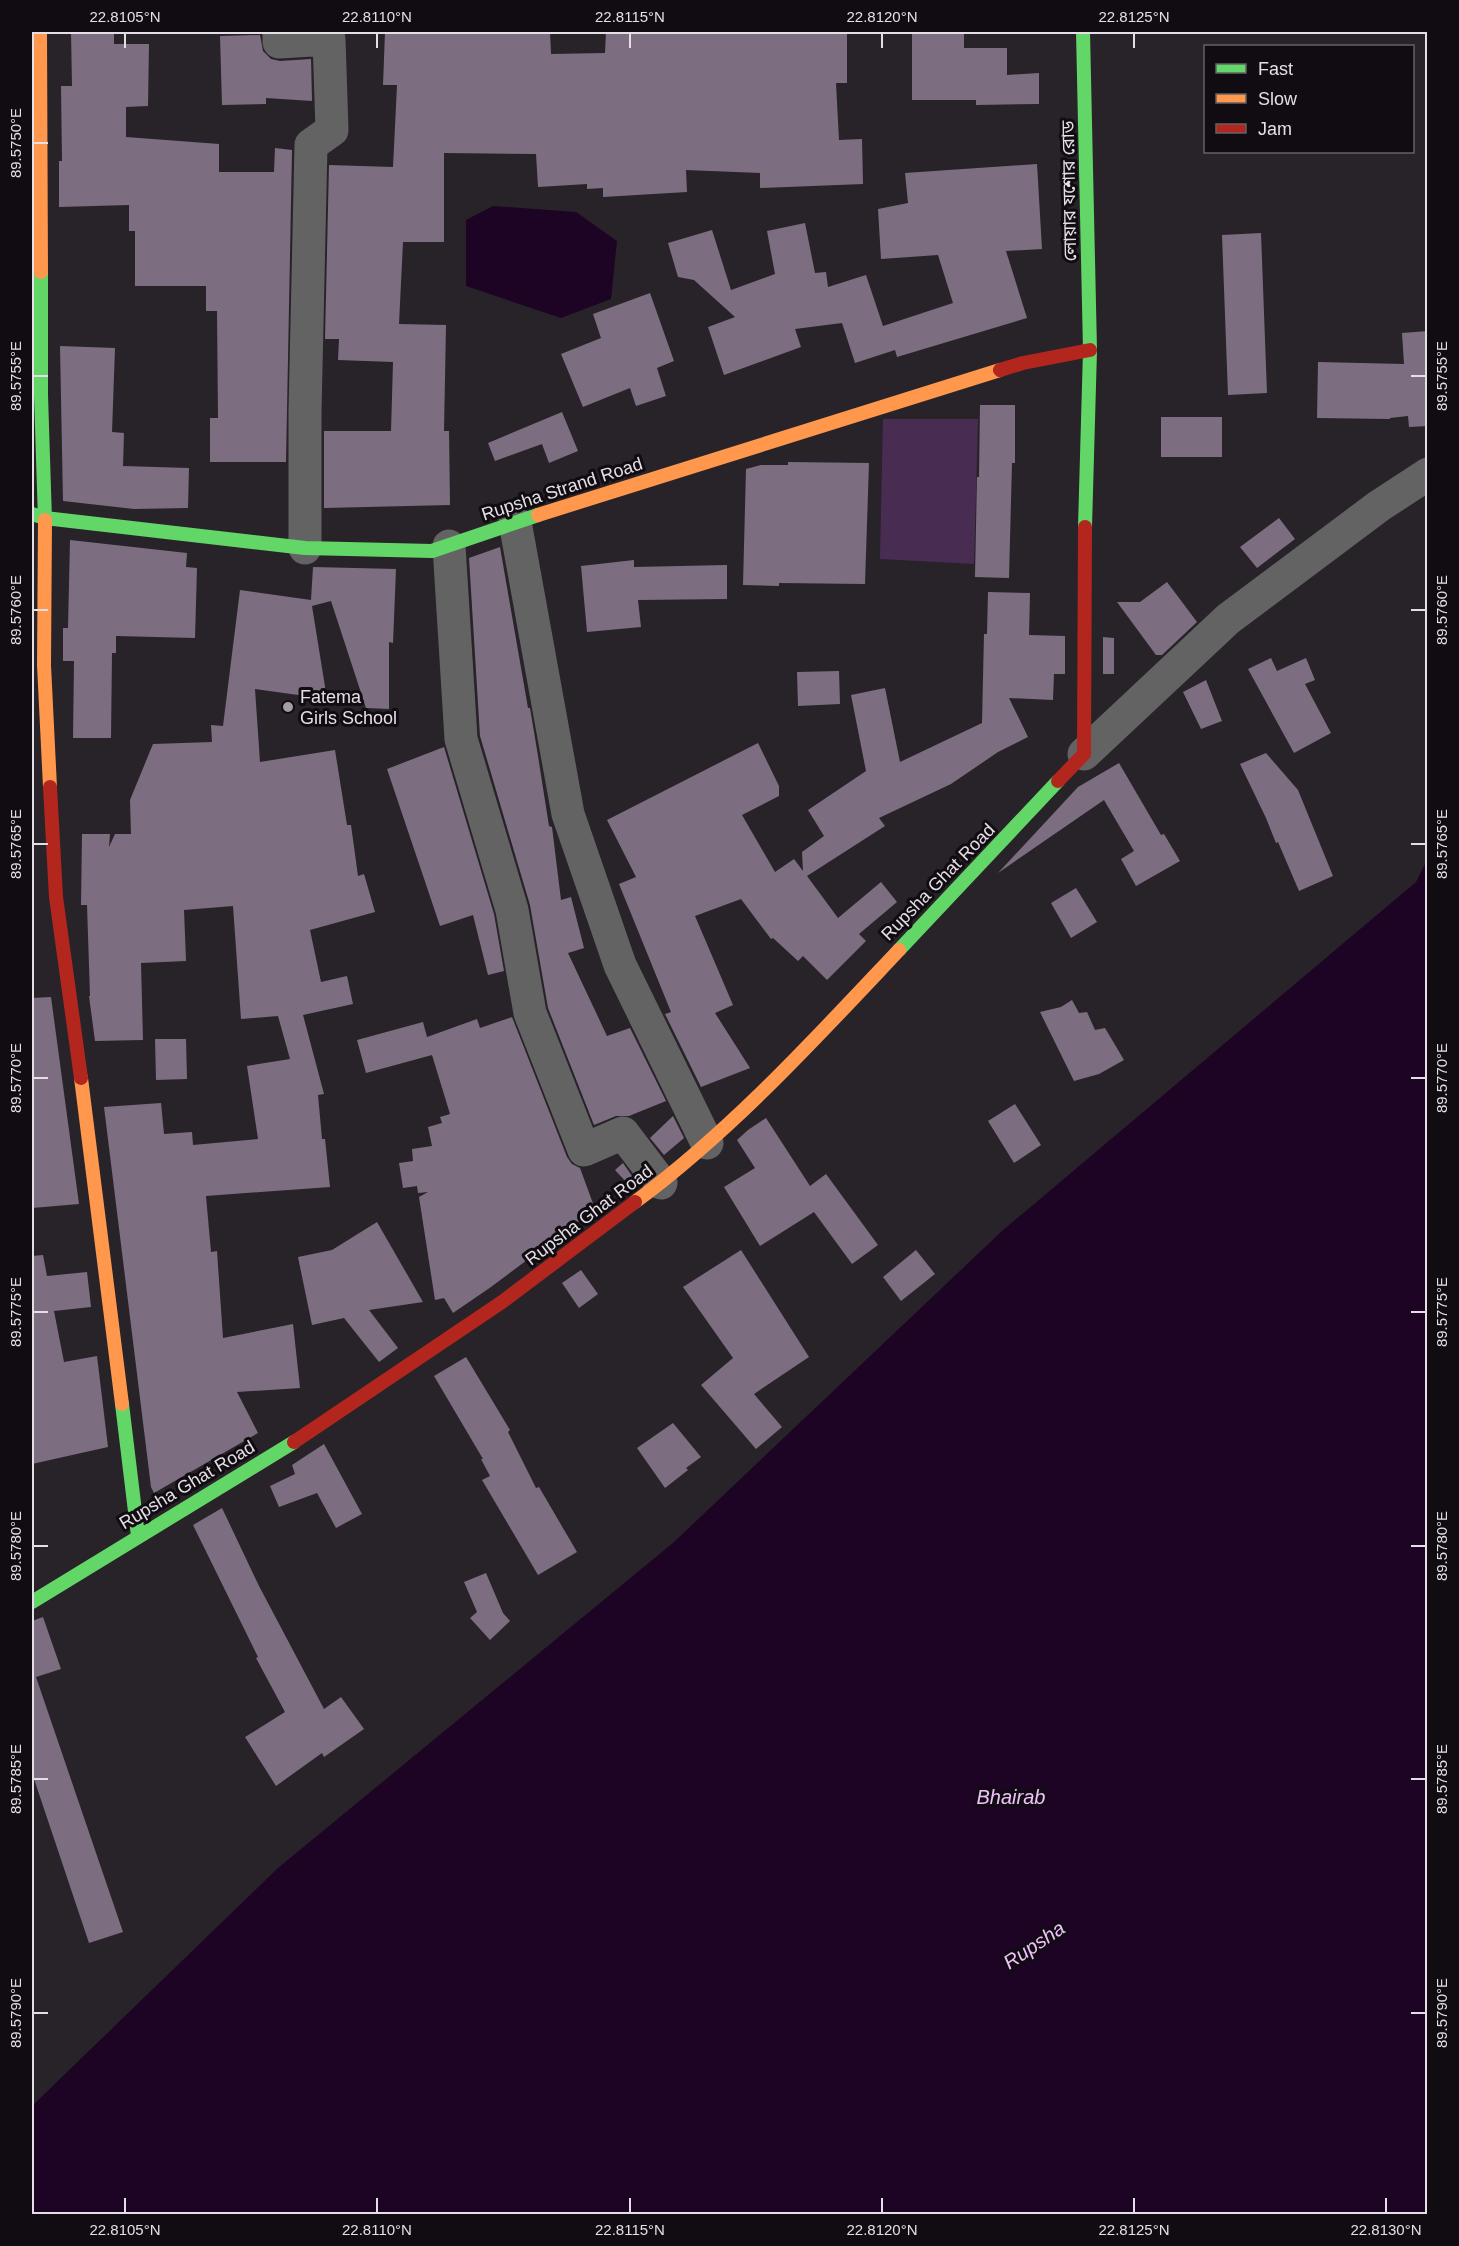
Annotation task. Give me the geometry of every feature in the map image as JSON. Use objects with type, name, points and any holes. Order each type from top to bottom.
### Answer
[{"type":"street","points":[[40,32],[41,395],[45,518],[44,665],[56,897],[92,1161],[138,1536]]},
{"type":"street","points":[[279,32],[279,42],[329,39],[332,130],[311,145],[305,400],[305,548]]},
{"type":"street","name":"লোয়ার যশোর রোড","points":[[1083,32],[1090,350],[1083,561],[1083,754]]},
{"type":"street","name":"Rupsha Strand Road","points":[[32,514],[45,518],[305,548],[432,551],[515,522],[1023,363],[1090,350]]},
{"type":"street","points":[[1083,754],[1228,619],[1379,506],[1428,474]]},
{"type":"street","points":[[515,522],[568,814],[620,965],[707,1143]]},
{"type":"street","points":[[449,546],[460,739],[512,910],[530,1013],[584,1150],[624,1133],[661,1183]]},
{"type":"street","name":"Rupsha Ghat Road","points":[[32,1602],[292,1443],[493,1309],[661,1183],[707,1143],[815,1039],[1083,754]]},
{"type":"shaded area","points":[[883,419],[978,419],[974,564],[880,559]]},
{"type":"water","points":[[493,206],[576,212],[617,241],[611,299],[561,318],[466,286],[466,220]]},
{"type":"water","name":"Bhairab","points":[[1427,860],[1427,2214],[32,2214],[32,2106],[278,1868],[674,1542],[1002,1231],[1416,882]]},
{"type":"building","points":[[71,32],[114,32],[114,44],[149,44],[148,106],[126,107],[126,137],[219,144],[219,172],[274,172],[275,148],[292,150],[286,462],[210,462],[210,418],[218,418],[217,311],[206,311],[206,286],[135,286],[135,231],[129,231],[129,205],[59,207],[59,161],[62,161],[61,86],[72,86]]},
{"type":"building","points":[[385,32],[550,32],[551,54],[605,53],[606,32],[847,32],[847,83],[836,83],[839,140],[862,139],[863,184],[760,188],[760,173],[686,170],[687,192],[603,197],[603,188],[587,189],[587,184],[538,187],[536,154],[444,153],[444,242],[403,242],[399,324],[446,325],[444,431],[449,431],[450,505],[324,508],[324,431],[391,431],[393,362],[338,360],[339,339],[325,339],[329,165],[393,167],[397,85],[383,85]]},
{"type":"building","points":[[912,32],[964,32],[964,48],[1007,48],[1007,75],[1039,73],[1039,104],[976,105],[976,100],[912,100]]},
{"type":"building","points":[[260,35],[263,51],[271,59],[280,61],[311,59],[312,101],[266,98],[266,104],[222,105],[220,36]]},
{"type":"building","points":[[1037,164],[1042,249],[1006,251],[1027,318],[897,357],[895,350],[855,363],[842,323],[795,329],[801,347],[724,375],[708,327],[735,317],[694,280],[678,277],[668,243],[712,230],[731,290],[775,274],[767,231],[805,223],[815,273],[826,272],[828,287],[866,275],[883,326],[953,303],[938,255],[881,259],[878,209],[908,203],[905,173]]},
{"type":"building","points":[[1261,233],[1267,393],[1228,395],[1222,235]]},
{"type":"building","points":[[650,293],[674,361],[657,368],[666,396],[636,406],[630,388],[583,407],[561,354],[601,338],[593,314]]},
{"type":"building","points":[[1428,331],[1428,426],[1409,427],[1408,416],[1390,419],[1317,418],[1318,362],[1404,364],[1402,333]]},
{"type":"building","points":[[60,346],[115,348],[112,432],[124,433],[123,466],[189,468],[188,508],[134,509],[63,501]]},
{"type":"building","points":[[980,405],[1015,405],[1015,463],[1012,463],[1009,578],[975,577]]},
{"type":"building","points":[[562,412],[578,451],[549,463],[542,444],[495,461],[488,443]]},
{"type":"building","points":[[1161,417],[1222,417],[1222,457],[1161,457]]},
{"type":"building","points":[[788,462],[869,463],[865,584],[743,585],[746,469],[761,465],[788,465]]},
{"type":"building","points":[[1279,518],[1295,539],[1257,568],[1240,547]]},
{"type":"building","points":[[70,540],[187,553],[186,567],[197,568],[195,638],[116,636],[116,653],[112,653],[111,738],[73,738],[74,661],[63,661],[63,628],[68,628]]},
{"type":"building","points":[[500,547],[549,826],[552,827],[561,900],[571,897],[584,948],[568,953],[607,1036],[630,1028],[666,1101],[629,1116],[616,1116],[594,1125],[548,1008],[530,905],[480,736],[469,558]]},
{"type":"building","points":[[634,560],[634,567],[727,565],[727,599],[638,600],[641,627],[587,632],[581,566]]},
{"type":"building","points":[[313,567],[396,569],[393,643],[389,642],[389,709],[366,708],[331,601],[312,606],[327,699],[255,689],[260,762],[335,750],[347,825],[351,825],[358,876],[364,874],[375,912],[310,930],[321,982],[347,976],[353,1004],[303,1015],[324,1094],[318,1095],[330,1187],[206,1196],[211,1252],[217,1251],[223,1338],[293,1324],[300,1388],[237,1392],[258,1433],[154,1493],[151,1487],[104,1107],[161,1103],[164,1134],[192,1132],[193,1145],[258,1139],[247,1066],[290,1059],[278,1016],[241,1019],[233,906],[184,910],[186,961],[141,963],[143,1040],[95,1041],[89,996],[87,905],[81,905],[82,834],[110,834],[109,847],[115,834],[131,834],[130,800],[153,744],[212,742],[211,725],[223,726],[240,590],[311,600]]},
{"type":"building","points":[[1167,582],[1197,622],[1162,655],[1156,655],[1117,602],[1140,602]]},
{"type":"building","points":[[988,592],[1030,593],[1029,635],[1065,636],[1065,674],[1054,674],[1053,700],[1009,698],[1028,737],[998,752],[951,784],[879,818],[885,826],[807,876],[838,918],[881,882],[897,902],[859,934],[866,941],[827,980],[803,956],[798,961],[773,938],[771,939],[741,899],[695,916],[733,1005],[715,1013],[750,1068],[701,1087],[665,1014],[671,1012],[619,884],[636,877],[607,820],[758,743],[779,786],[779,796],[742,815],[775,872],[794,859],[803,871],[802,852],[824,836],[808,810],[866,771],[851,695],[885,688],[900,762],[982,723],[984,634],[987,634]]},
{"type":"building","points":[[1103,637],[1114,638],[1114,674],[1103,674]]},
{"type":"building","points":[[1271,658],[1277,671],[1306,658],[1315,680],[1305,684],[1331,733],[1294,753],[1248,669]]},
{"type":"building","points":[[839,671],[840,704],[798,706],[797,672]]},
{"type":"building","points":[[1206,680],[1222,721],[1201,729],[1183,692]]},
{"type":"building","points":[[444,747],[494,914],[504,971],[488,975],[473,915],[440,926],[387,769]]},
{"type":"building","points":[[1266,753],[1298,790],[1333,876],[1299,891],[1240,764]]},
{"type":"building","points":[[1119,763],[1161,835],[1164,834],[1180,861],[1136,886],[1121,859],[1134,851],[1104,800],[998,873],[1078,787]]},
{"type":"building","points":[[1076,888],[1097,922],[1071,938],[1051,903]]},
{"type":"building","points":[[51,997],[79,1204],[32,1208],[32,998]]},
{"type":"building","points":[[1072,1000],[1079,1013],[1087,1012],[1095,1030],[1105,1028],[1124,1060],[1099,1074],[1074,1081],[1040,1012],[1061,1007]]},
{"type":"building","points":[[512,1017],[567,1157],[572,1164],[580,1168],[595,1209],[453,1313],[444,1298],[435,1300],[419,1197],[428,1192],[418,1193],[417,1186],[403,1188],[399,1163],[413,1161],[412,1149],[432,1146],[428,1127],[442,1123],[440,1117],[450,1114],[432,1055],[366,1073],[357,1040],[423,1022],[427,1037],[477,1019],[480,1028]]},
{"type":"building","points":[[155,1039],[186,1039],[187,1079],[156,1080]]},
{"type":"building","points":[[1015,1104],[1041,1145],[1014,1163],[988,1121]]},
{"type":"building","points":[[673,1116],[684,1138],[664,1155],[650,1138]]},
{"type":"building","points":[[766,1118],[810,1186],[826,1174],[878,1245],[852,1264],[814,1212],[760,1246],[724,1187],[755,1168],[737,1140]]},
{"type":"building","points":[[623,1163],[634,1179],[628,1184],[615,1170]]},
{"type":"building","points":[[377,1222],[423,1302],[369,1310],[398,1348],[379,1362],[344,1318],[312,1325],[298,1257],[332,1250]]},
{"type":"building","points":[[741,1250],[809,1357],[754,1394],[782,1427],[756,1449],[701,1385],[733,1358],[683,1287]]},
{"type":"building","points":[[916,1250],[935,1274],[901,1301],[883,1277]]},
{"type":"building","points":[[43,1255],[47,1276],[87,1272],[91,1307],[54,1311],[64,1362],[97,1356],[108,1447],[32,1464],[32,1256]]},
{"type":"building","points":[[581,1270],[598,1294],[579,1308],[562,1283]]},
{"type":"building","points":[[466,1357],[510,1430],[508,1432],[536,1488],[539,1487],[577,1552],[538,1575],[482,1480],[490,1476],[481,1459],[483,1459],[434,1376]]},
{"type":"building","points":[[673,1423],[701,1457],[665,1488],[637,1448]]},
{"type":"building","points":[[324,1444],[362,1514],[336,1528],[317,1493],[279,1507],[270,1486],[295,1474],[292,1465]]},
{"type":"building","points":[[222,1508],[259,1586],[324,1709],[341,1697],[364,1729],[324,1757],[322,1753],[276,1786],[245,1737],[285,1712],[256,1658],[258,1657],[193,1525]]},
{"type":"building","points":[[486,1573],[503,1613],[510,1621],[490,1640],[470,1618],[477,1612],[464,1582]]},
{"type":"building","points":[[43,1617],[61,1669],[36,1677],[123,1932],[89,1943],[32,1773],[32,1621]]},
{"type":"traffic: fast","points":[[1083,32],[1090,350],[1085,527]]},
{"type":"traffic: fast","points":[[41,272],[41,395],[45,520]]},
{"type":"traffic: fast","points":[[32,514],[45,518],[305,548],[432,551],[538,515]]},
{"type":"traffic: fast","points":[[899,950],[1058,781]]},
{"type":"traffic: fast","points":[[122,1404],[138,1536]]},
{"type":"traffic: fast","points":[[32,1602],[294,1442]]},
{"type":"traffic: slow","points":[[40,32],[41,272]]},
{"type":"traffic: slow","points":[[538,515],[1000,370]]},
{"type":"traffic: slow","points":[[45,520],[44,665],[50,787]]},
{"type":"traffic: slow","points":[[635,1202],[706,1145],[739,1114],[805,1049],[899,950]]},
{"type":"traffic: slow","points":[[81,1078],[122,1404]]},
{"type":"traffic: jam","points":[[1000,370],[1023,363],[1090,350]]},
{"type":"traffic: jam","points":[[1058,781],[1084,754],[1085,527]]},
{"type":"traffic: jam","points":[[50,787],[56,897],[81,1078]]},
{"type":"traffic: jam","points":[[294,1442],[502,1302],[635,1202]]},
{"type":"place","name":"Fatema Girls School","points":[[288,707]]},
{"type":"water label","name":"Rupsha","points":[[1034,1945]]}]
